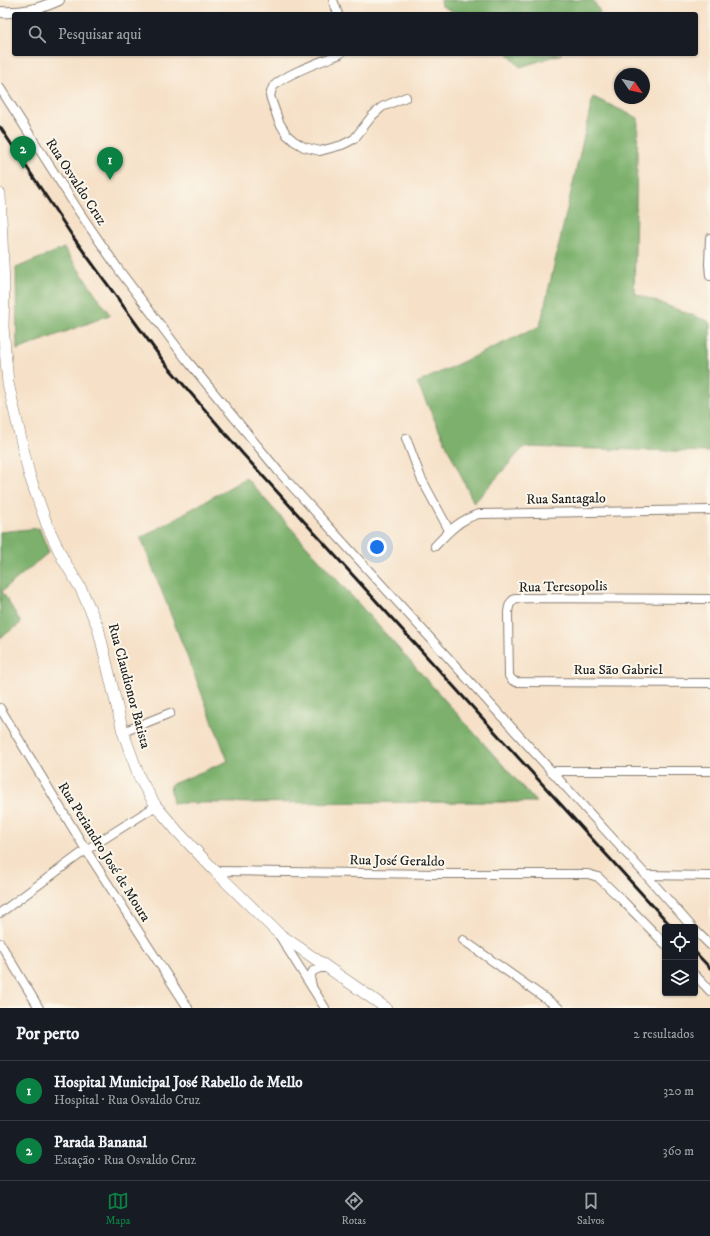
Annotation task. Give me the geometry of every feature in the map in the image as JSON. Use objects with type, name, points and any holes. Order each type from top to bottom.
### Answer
[{"type":"main road","name":"Rua Claudionor Batista","points":[[0,194],[4,285],[1,329],[8,383],[29,474],[55,544],[81,589],[98,627],[123,732],[140,779],[156,806],[178,832],[278,933],[386,1008]]},
{"type":"street","points":[[0,12],[23,12],[46,6],[59,0]]},
{"type":"street","points":[[333,0],[337,12]]},
{"type":"street","points":[[335,56],[281,80],[273,88],[270,96],[279,122],[283,130],[294,141],[309,149],[320,151],[342,145],[354,139],[372,116],[382,107],[406,97]]},
{"type":"street","name":"Rua Osvaldo Cruz","points":[[0,88],[80,213],[119,270],[186,359],[278,472],[689,924]]},
{"type":"street","points":[[710,238],[708,264],[710,276]]},
{"type":"street","points":[[406,438],[421,478],[449,530]]},
{"type":"street","name":"Rua Santagalo","points":[[435,546],[449,530],[470,516],[479,514],[710,510]]},
{"type":"street","name":"Rua Teresopolis","points":[[525,683],[516,682],[509,676],[508,607],[516,598],[710,599]]},
{"type":"street","name":"Rua São Gabriel","points":[[525,683],[710,683]]},
{"type":"street","name":"Rua Periandro José de Moura","points":[[0,708],[86,850],[188,1008]]},
{"type":"street","points":[[123,732],[170,713]]},
{"type":"street","points":[[550,771],[710,771]]},
{"type":"street","points":[[0,913],[86,850],[156,806]]},
{"type":"street","name":"Rua José Geraldo","points":[[215,871],[438,874],[588,874],[598,877],[662,941]]},
{"type":"street","points":[[646,875],[710,876]]},
{"type":"street","points":[[278,933],[325,1008]]},
{"type":"street","points":[[698,933],[710,945]]},
{"type":"street","points":[[463,940],[559,1008]]},
{"type":"street","points":[[0,943],[39,1008]]},
{"type":"street","points":[[312,989],[310,980],[311,973],[316,969],[328,968]]},
{"type":"street","points":[[698,978],[710,991]]},
{"type":"green space","points":[[441,0],[593,0],[600,12],[454,12],[442,6]]},
{"type":"green space","points":[[510,56],[556,56],[520,67]]},
{"type":"green space","points":[[593,97],[638,118],[634,293],[710,322],[710,452],[524,447],[474,503],[417,383],[540,326]]},
{"type":"green space","points":[[64,248],[110,315],[17,350],[16,268]]},
{"type":"green space","points":[[246,478],[536,802],[173,803],[170,785],[228,761],[141,538]]},
{"type":"green space","points":[[39,528],[49,552],[2,591],[21,623],[0,638],[0,532]]},
{"type":"railway","points":[[0,127],[73,237],[164,362],[242,453],[669,924]]},
{"type":"railway","points":[[698,955],[710,968]]},
{"type":"place","name":"Parada Bananal","points":[[23,169]]},
{"type":"place","name":"Hospital Municipal José Rabello de Mello","points":[[110,180]]}]
